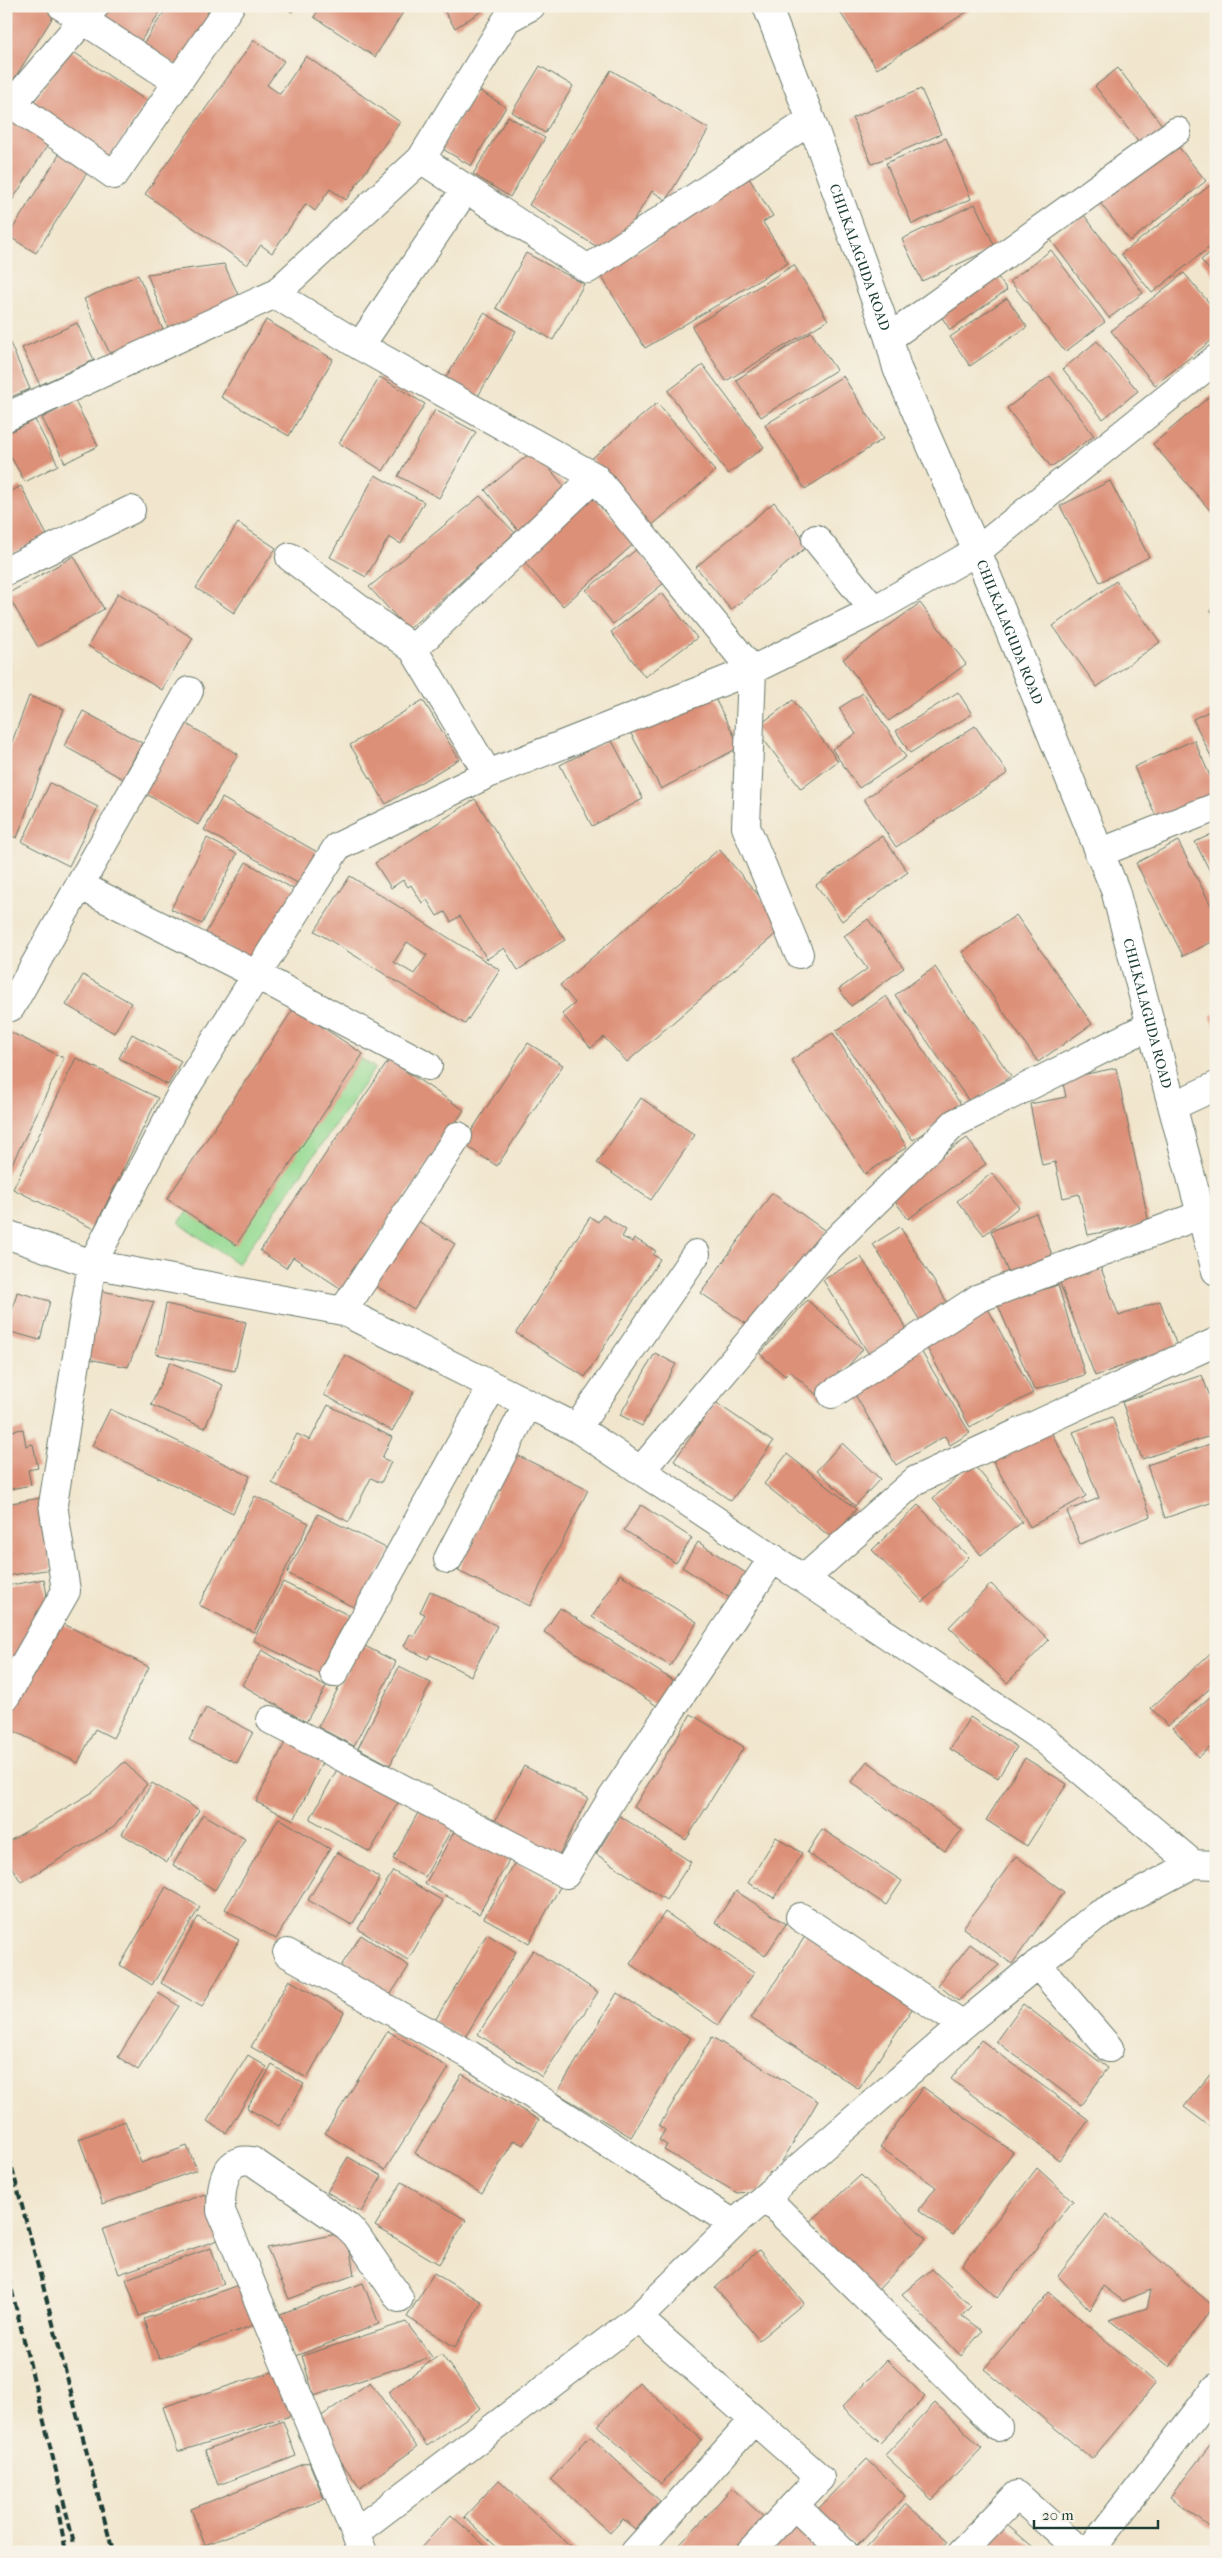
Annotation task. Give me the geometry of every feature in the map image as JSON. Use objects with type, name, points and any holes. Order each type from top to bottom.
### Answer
[{"type":"street","points":[[178,82],[80,11],[12,104],[114,176],[230,6]]},
{"type":"street","points":[[6,417],[276,294],[421,159],[507,19],[531,6]]},
{"type":"street","name":"CHILKALAGUDA ROAD","points":[[767,6],[811,120],[889,338],[897,368],[976,551],[1115,890],[1200,1215],[1214,1259]]},
{"type":"street","points":[[421,159],[588,269],[811,120]]},
{"type":"street","points":[[889,338],[1177,131]]},
{"type":"street","points":[[360,346],[466,190]]},
{"type":"street","points":[[276,294],[360,346],[595,477],[752,670],[746,827],[799,954]]},
{"type":"street","points":[[6,1696],[66,1591],[53,1504],[92,1264],[178,1100],[337,847],[488,774],[752,670],[874,610],[976,551],[1216,359]]},
{"type":"street","points":[[413,649],[595,477]]},
{"type":"street","points":[[6,571],[131,510]]},
{"type":"street","points":[[816,539],[874,610]]},
{"type":"street","points":[[290,557],[413,649],[488,774]]},
{"type":"street","points":[[11,1007],[189,692]]},
{"type":"street","points":[[1099,853],[1216,807]]},
{"type":"street","points":[[81,886],[257,975],[428,1066]]},
{"type":"street","points":[[642,1469],[829,1247],[955,1123],[1151,1025]]},
{"type":"street","points":[[1173,1106],[1216,1086]]},
{"type":"street","points":[[343,1311],[458,1136]]},
{"type":"street","points":[[832,1394],[978,1298],[1200,1215]]},
{"type":"street","points":[[6,1234],[92,1264],[343,1311],[492,1387],[578,1428],[1045,1740],[1204,1865],[1096,1916],[963,2026],[734,2224],[638,2318],[360,2542],[221,2211],[222,2180],[229,2170],[236,2163],[244,2160],[252,2161],[336,2217],[356,2235],[399,2298]]},
{"type":"street","points":[[578,1428],[696,1254]]},
{"type":"street","points":[[804,1579],[916,1480],[1216,1342]]},
{"type":"street","points":[[334,1673],[492,1387]]},
{"type":"street","points":[[448,1560],[528,1404]]},
{"type":"street","points":[[271,1720],[566,1874],[612,1798],[773,1558]]},
{"type":"street","points":[[800,1917],[963,2026]]},
{"type":"street","points":[[287,1953],[470,2055],[734,2224]]},
{"type":"street","points":[[1037,1964],[1109,2048]]},
{"type":"street","points":[[765,2197],[998,2427]]},
{"type":"street","points":[[638,2318],[820,2478],[750,2552]]},
{"type":"street","points":[[1089,2552],[1216,2388]]},
{"type":"street","points":[[635,2552],[754,2420]]},
{"type":"street","points":[[962,2552],[1017,2495],[1081,2552]]},
{"type":"street","points":[[794,2505],[843,2552]]},
{"type":"green space","points":[[315,1027],[375,1068],[238,1264],[179,1223]]},
{"type":"building","points":[[6,6],[47,6],[56,12],[6,92]]},
{"type":"building","points":[[111,6],[164,6],[140,42],[104,17]]},
{"type":"building","points":[[168,6],[222,6],[181,68],[143,44]]},
{"type":"building","points":[[282,6],[295,6],[292,12]]},
{"type":"building","points":[[321,6],[407,6],[375,57],[314,17]]},
{"type":"building","points":[[441,6],[483,6],[485,9],[455,28]]},
{"type":"building","points":[[836,6],[976,6],[877,69]]},
{"type":"building","points":[[254,40],[284,61],[267,85],[280,94],[306,56],[400,122],[346,200],[330,189],[315,211],[306,204],[272,253],[261,245],[247,265],[145,194]]},
{"type":"building","points":[[69,49],[147,101],[107,162],[28,110]]},
{"type":"building","points":[[540,66],[573,86],[545,133],[512,112]]},
{"type":"building","points":[[1118,68],[1166,130],[1143,148],[1095,86]]},
{"type":"building","points":[[611,70],[709,129],[666,200],[652,191],[629,228],[604,251],[529,205]]},
{"type":"building","points":[[477,89],[506,107],[471,166],[441,148]]},
{"type":"building","points":[[921,89],[941,134],[872,164],[852,118]]},
{"type":"building","points":[[6,111],[51,140],[6,210]]},
{"type":"building","points":[[508,116],[545,138],[510,197],[473,174]]},
{"type":"building","points":[[946,138],[971,199],[912,224],[886,163]]},
{"type":"building","points":[[1173,140],[1206,181],[1130,241],[1097,199]]},
{"type":"building","points":[[62,150],[90,168],[36,253],[8,236]]},
{"type":"building","points":[[747,175],[773,216],[763,222],[788,263],[645,348],[600,274],[659,239],[654,231]]},
{"type":"building","points":[[1212,184],[1216,189],[1216,242],[1152,293],[1121,254]]},
{"type":"building","points":[[975,204],[995,247],[922,281],[902,239]]},
{"type":"building","points":[[1084,215],[1143,293],[1109,318],[1050,239]]},
{"type":"building","points":[[1216,248],[1216,278],[1201,260]]},
{"type":"building","points":[[1051,250],[1105,322],[1065,352],[1010,281]]},
{"type":"building","points":[[526,253],[584,284],[553,340],[496,308]]},
{"type":"building","points":[[224,264],[240,299],[169,330],[147,274]]},
{"type":"building","points":[[794,265],[828,320],[726,381],[692,327]]},
{"type":"building","points":[[991,267],[1007,290],[950,330],[934,305]]},
{"type":"building","points":[[1184,273],[1216,311],[1216,337],[1155,385],[1111,331]]},
{"type":"building","points":[[138,275],[166,336],[113,360],[84,299]]},
{"type":"building","points":[[1007,298],[1027,327],[970,366],[950,337]]},
{"type":"building","points":[[484,313],[516,331],[474,403],[442,384]]},
{"type":"building","points":[[266,320],[333,359],[289,436],[221,397]]},
{"type":"building","points":[[77,323],[94,360],[40,385],[22,348]]},
{"type":"building","points":[[811,332],[836,370],[761,417],[736,380]]},
{"type":"building","points":[[6,334],[30,389],[6,399]]},
{"type":"building","points":[[1097,341],[1138,391],[1103,419],[1063,369]]},
{"type":"building","points":[[703,365],[764,447],[728,474],[668,391]]},
{"type":"building","points":[[843,376],[883,439],[805,489],[765,425]]},
{"type":"building","points":[[1050,376],[1094,436],[1051,467],[1007,408]]},
{"type":"building","points":[[380,377],[425,404],[383,471],[339,443]]},
{"type":"building","points":[[1216,391],[1216,514],[1214,515],[1153,444]]},
{"type":"building","points":[[75,401],[98,446],[65,463],[42,418]]},
{"type":"building","points":[[657,403],[715,471],[649,528],[591,459]]},
{"type":"building","points":[[435,410],[476,432],[439,498],[398,476]]},
{"type":"building","points":[[35,420],[58,465],[25,482],[6,448],[6,434]]},
{"type":"building","points":[[534,450],[569,492],[520,533],[485,490]]},
{"type":"building","points":[[375,475],[424,502],[401,544],[389,537],[366,577],[330,557]]},
{"type":"building","points":[[1110,481],[1149,557],[1100,582],[1060,506]]},
{"type":"building","points":[[21,486],[47,535],[6,557],[6,494]]},
{"type":"building","points":[[588,492],[635,543],[563,606],[518,555]]},
{"type":"building","points":[[480,496],[515,533],[408,630],[369,587]]},
{"type":"building","points":[[774,502],[809,545],[731,610],[696,567]]},
{"type":"building","points":[[238,523],[276,548],[234,613],[196,588]]},
{"type":"building","points":[[637,549],[664,583],[613,624],[586,590]]},
{"type":"building","points":[[74,556],[104,609],[38,647],[7,594]]},
{"type":"building","points":[[1116,581],[1160,642],[1097,687],[1053,626]]},
{"type":"building","points":[[118,593],[193,638],[162,690],[88,646]]},
{"type":"building","points":[[662,593],[697,638],[645,677],[611,632]]},
{"type":"building","points":[[920,603],[966,664],[889,721],[843,659]]},
{"type":"building","points":[[1216,605],[1216,617],[1210,610]]},
{"type":"building","points":[[709,687],[740,747],[661,789],[629,730]]},
{"type":"building","points":[[958,692],[972,714],[910,753],[896,731]]},
{"type":"building","points":[[863,693],[906,757],[859,788],[832,749],[856,734],[839,708]]},
{"type":"building","points":[[29,696],[64,709],[17,838],[6,834],[6,758]]},
{"type":"building","points":[[423,700],[459,759],[386,804],[350,745]]},
{"type":"building","points":[[793,700],[838,761],[801,789],[755,728]]},
{"type":"building","points":[[1216,708],[1216,767],[1193,719]]},
{"type":"building","points":[[83,711],[142,743],[123,779],[64,746]]},
{"type":"building","points":[[183,722],[238,754],[198,825],[143,792]]},
{"type":"building","points":[[975,726],[1008,773],[896,847],[864,799]]},
{"type":"building","points":[[611,739],[643,799],[592,826],[560,765]]},
{"type":"building","points":[[1194,740],[1216,789],[1216,799],[1159,823],[1134,767]]},
{"type":"building","points":[[50,783],[98,807],[69,866],[22,842]]},
{"type":"building","points":[[222,798],[319,853],[301,885],[204,830]]},
{"type":"building","points":[[475,799],[565,940],[518,970],[504,948],[487,959],[460,916],[451,922],[445,912],[437,916],[427,900],[422,903],[411,885],[408,887],[403,880],[391,888],[375,863]]},
{"type":"building","points":[[1216,832],[1216,883],[1195,842]]},
{"type":"building","points":[[882,836],[908,872],[842,921],[816,885]]},
{"type":"building","points":[[207,838],[237,854],[202,924],[171,909]]},
{"type":"building","points":[[1178,841],[1216,915],[1216,940],[1183,956],[1136,863]]},
{"type":"building","points":[[719,849],[785,926],[627,1062],[604,1037],[591,1048],[562,1014],[575,1003],[560,985]]},
{"type":"building","points":[[246,862],[297,891],[255,964],[204,936]]},
{"type":"building","points":[[350,876],[500,970],[465,1024],[315,931]],"holes":[[[407,942],[427,955],[414,974],[394,962]]]},
{"type":"building","points":[[1016,915],[1092,1024],[1038,1062],[962,952]]},
{"type":"building","points":[[868,919],[904,968],[851,1006],[839,989],[867,969],[844,936]]},
{"type":"building","points":[[935,967],[1011,1076],[971,1104],[895,995]]},
{"type":"building","points":[[83,975],[131,1003],[114,1033],[66,1005]]},
{"type":"building","points":[[886,996],[962,1106],[913,1140],[836,1031]]},
{"type":"building","points":[[294,1008],[363,1054],[236,1245],[167,1199]]},
{"type":"building","points":[[1216,1013],[1216,1029],[1210,1016]]},
{"type":"building","points":[[6,1030],[64,1058],[6,1176]]},
{"type":"building","points":[[833,1033],[907,1147],[865,1174],[791,1060]]},
{"type":"building","points":[[132,1034],[181,1061],[168,1085],[119,1058]]},
{"type":"building","points":[[528,1043],[563,1065],[497,1166],[463,1144]]},
{"type":"building","points":[[76,1058],[158,1098],[94,1229],[13,1189]]},
{"type":"building","points":[[389,1060],[464,1110],[343,1290],[293,1257],[286,1268],[260,1251]]},
{"type":"building","points":[[1116,1068],[1149,1223],[1088,1235],[1079,1194],[1063,1198],[1055,1162],[1042,1165],[1030,1104],[1066,1097],[1062,1079]]},
{"type":"building","points":[[641,1098],[695,1135],[651,1200],[597,1163]]},
{"type":"building","points":[[967,1138],[986,1164],[908,1219],[889,1193]]},
{"type":"building","points":[[992,1173],[1019,1207],[984,1235],[957,1201]]},
{"type":"building","points":[[772,1193],[827,1232],[798,1275],[791,1270],[751,1327],[701,1293]]},
{"type":"building","points":[[1036,1213],[1054,1260],[1010,1277],[991,1231]]},
{"type":"building","points":[[603,1215],[626,1230],[622,1237],[632,1242],[634,1238],[656,1251],[653,1255],[660,1259],[585,1377],[516,1333],[590,1217],[598,1222]]},
{"type":"building","points":[[415,1219],[455,1244],[414,1309],[374,1285]]},
{"type":"building","points":[[900,1227],[950,1307],[922,1324],[873,1244]]},
{"type":"building","points":[[861,1257],[909,1332],[870,1356],[823,1280]]},
{"type":"building","points":[[1099,1263],[1119,1316],[1160,1301],[1177,1346],[1095,1376],[1058,1278]]},
{"type":"building","points":[[1058,1285],[1085,1375],[1034,1390],[997,1303]]},
{"type":"building","points":[[98,1290],[154,1302],[128,1367],[84,1358]]},
{"type":"building","points":[[17,1292],[50,1301],[40,1340],[7,1331]]},
{"type":"building","points":[[807,1300],[863,1349],[820,1398],[790,1371],[785,1376],[760,1354]]},
{"type":"building","points":[[985,1303],[1033,1393],[970,1427],[921,1337]]},
{"type":"building","points":[[166,1304],[246,1322],[235,1371],[156,1354]]},
{"type":"building","points":[[918,1346],[970,1433],[950,1445],[945,1436],[896,1465],[850,1386]]},
{"type":"building","points":[[655,1353],[676,1364],[642,1426],[620,1415]]},
{"type":"building","points":[[345,1355],[414,1392],[392,1431],[324,1395]]},
{"type":"building","points":[[170,1362],[223,1385],[205,1428],[151,1405]]},
{"type":"building","points":[[1202,1375],[1216,1413],[1216,1434],[1142,1459],[1122,1402]]},
{"type":"building","points":[[715,1402],[773,1442],[731,1501],[674,1461]]},
{"type":"building","points":[[328,1405],[392,1437],[382,1458],[391,1462],[381,1483],[371,1478],[349,1522],[272,1483],[297,1434],[310,1440]]},
{"type":"building","points":[[110,1409],[250,1476],[233,1513],[92,1446]]},
{"type":"building","points":[[1112,1417],[1151,1516],[1080,1544],[1067,1511],[1099,1498],[1073,1432]]},
{"type":"building","points":[[23,1429],[26,1446],[33,1444],[38,1468],[28,1470],[31,1485],[6,1490],[6,1432]]},
{"type":"building","points":[[1050,1430],[1086,1496],[1030,1527],[993,1461]]},
{"type":"building","points":[[1216,1442],[1216,1501],[1165,1518],[1147,1465]]},
{"type":"building","points":[[842,1443],[880,1479],[855,1506],[817,1470]]},
{"type":"building","points":[[515,1454],[588,1490],[530,1606],[458,1571]]},
{"type":"building","points":[[787,1454],[856,1509],[833,1539],[764,1484]]},
{"type":"building","points":[[973,1464],[1022,1522],[981,1555],[933,1498]]},
{"type":"building","points":[[255,1496],[309,1523],[254,1632],[199,1605]]},
{"type":"building","points":[[40,1498],[52,1569],[6,1576],[6,1504]]},
{"type":"building","points":[[641,1505],[692,1538],[676,1563],[624,1530]]},
{"type":"building","points":[[918,1505],[969,1557],[923,1602],[872,1550]]},
{"type":"building","points":[[318,1514],[390,1550],[359,1610],[287,1573]]},
{"type":"building","points":[[698,1542],[749,1575],[733,1600],[682,1567]]},
{"type":"building","points":[[620,1574],[697,1622],[670,1666],[592,1617]]},
{"type":"building","points":[[44,1579],[49,1606],[6,1686],[6,1586]]},
{"type":"building","points":[[283,1582],[352,1617],[322,1675],[253,1640]]},
{"type":"building","points":[[991,1584],[1049,1640],[1007,1683],[949,1627]]},
{"type":"building","points":[[430,1591],[497,1626],[471,1676],[430,1655],[428,1659],[404,1646],[410,1634],[414,1637],[425,1614],[420,1612]]},
{"type":"building","points":[[560,1608],[674,1681],[657,1706],[544,1632]]},
{"type":"building","points":[[58,1621],[149,1667],[113,1738],[95,1729],[78,1763],[6,1727],[6,1723]]},
{"type":"building","points":[[361,1644],[396,1662],[354,1746],[318,1727]]},
{"type":"building","points":[[1216,1648],[1216,1683],[1168,1726],[1151,1708]]},
{"type":"building","points":[[262,1650],[326,1687],[306,1722],[242,1685]]},
{"type":"building","points":[[399,1667],[431,1683],[390,1765],[358,1748]]},
{"type":"building","points":[[1216,1692],[1216,1755],[1209,1748],[1199,1757],[1173,1728]]},
{"type":"building","points":[[206,1708],[253,1732],[237,1763],[189,1740]]},
{"type":"building","points":[[691,1714],[744,1747],[686,1840],[634,1807]]},
{"type":"building","points":[[970,1717],[1017,1747],[998,1778],[950,1749]]},
{"type":"building","points":[[288,1736],[326,1755],[294,1820],[256,1802]]},
{"type":"building","points":[[1025,1758],[1067,1784],[1027,1846],[986,1820]]},
{"type":"building","points":[[867,1761],[962,1830],[945,1851],[851,1782]]},
{"type":"building","points":[[124,1762],[147,1784],[114,1827],[21,1882],[6,1858],[6,1843],[93,1792]]},
{"type":"building","points":[[339,1766],[400,1799],[370,1852],[310,1819]]},
{"type":"building","points":[[524,1766],[588,1798],[558,1858],[493,1825]]},
{"type":"building","points":[[152,1783],[199,1810],[167,1862],[122,1834]]},
{"type":"building","points":[[421,1807],[454,1825],[425,1877],[393,1859]]},
{"type":"building","points":[[203,1814],[245,1839],[215,1890],[173,1865]]},
{"type":"building","points":[[620,1816],[691,1862],[666,1900],[596,1854]]},
{"type":"building","points":[[279,1818],[330,1849],[276,1939],[225,1909]]},
{"type":"building","points":[[458,1825],[512,1855],[479,1914],[425,1884]]},
{"type":"building","points":[[822,1829],[902,1881],[886,1905],[807,1853]]},
{"type":"building","points":[[776,1837],[802,1853],[774,1898],[748,1883]]},
{"type":"building","points":[[337,1852],[380,1878],[352,1925],[308,1900]]},
{"type":"building","points":[[1016,1856],[1064,1892],[1012,1964],[963,1928]]},
{"type":"building","points":[[515,1862],[560,1887],[529,1943],[484,1918]]},
{"type":"building","points":[[393,1871],[443,1901],[408,1960],[358,1929]]},
{"type":"building","points":[[166,1887],[200,1907],[152,1985],[120,1965]]},
{"type":"building","points":[[736,1891],[786,1924],[765,1956],[715,1922]]},
{"type":"building","points":[[665,1912],[754,1973],[718,2025],[630,1964]]},
{"type":"building","points":[[198,1917],[239,1940],[202,2007],[161,1983]]},
{"type":"building","points":[[808,1932],[916,2003],[859,2089],[751,2018]]},
{"type":"building","points":[[487,1934],[516,1952],[464,2039],[434,2022]]},
{"type":"building","points":[[361,1935],[409,1966],[387,2000],[339,1969]]},
{"type":"building","points":[[970,1944],[999,1965],[958,2001],[938,1985]]},
{"type":"building","points":[[533,1950],[598,1992],[542,2077],[478,2034]]},
{"type":"building","points":[[289,1980],[344,2012],[307,2078],[251,2047]]},
{"type":"building","points":[[158,1993],[179,2006],[138,2070],[118,2057]]},
{"type":"building","points":[[617,1993],[691,2038],[631,2137],[557,2093]]},
{"type":"building","points":[[1023,2004],[1108,2068],[1081,2105],[996,2041]]},
{"type":"building","points":[[388,2031],[449,2068],[385,2170],[325,2133]]},
{"type":"building","points":[[712,2037],[818,2101],[774,2175],[770,2172],[759,2191],[737,2193],[664,2150],[667,2145],[659,2140],[665,2130],[659,2126]]},
{"type":"building","points":[[981,2040],[1089,2120],[1059,2160],[951,2079]]},
{"type":"building","points":[[248,2055],[267,2067],[226,2133],[207,2121]]},
{"type":"building","points":[[272,2065],[304,2084],[279,2126],[247,2108]]},
{"type":"building","points":[[1216,2067],[1216,2131],[1184,2107]]},
{"type":"building","points":[[462,2074],[539,2120],[523,2145],[514,2140],[482,2194],[415,2153]]},
{"type":"building","points":[[923,2087],[1013,2152],[953,2235],[919,2210],[936,2187],[880,2147]]},
{"type":"building","points":[[125,2121],[141,2163],[187,2146],[197,2170],[103,2204],[79,2139]]},
{"type":"building","points":[[348,2157],[382,2176],[361,2212],[327,2192]]},
{"type":"building","points":[[1037,2168],[1073,2201],[997,2298],[962,2265]]},
{"type":"building","points":[[861,2175],[926,2239],[875,2293],[808,2223]]},
{"type":"building","points":[[402,2182],[466,2220],[439,2264],[375,2226]]},
{"type":"building","points":[[205,2194],[221,2239],[119,2274],[103,2229]]},
{"type":"building","points":[[1106,2214],[1213,2306],[1170,2367],[1109,2320],[1147,2308],[1151,2290],[1123,2301],[1103,2286],[1090,2310],[1058,2276]]},
{"type":"building","points":[[347,2232],[354,2275],[289,2299],[267,2248]]},
{"type":"building","points":[[211,2248],[224,2284],[139,2316],[126,2279]]},
{"type":"building","points":[[759,2250],[804,2303],[759,2340],[715,2288]]},
{"type":"building","points":[[932,2269],[971,2306],[962,2316],[982,2331],[961,2356],[902,2294]]},
{"type":"building","points":[[434,2273],[482,2302],[455,2347],[407,2317]]},
{"type":"building","points":[[363,2283],[379,2324],[296,2356],[280,2314]]},
{"type":"building","points":[[241,2284],[257,2324],[159,2359],[144,2319]]},
{"type":"building","points":[[1049,2292],[1156,2383],[1092,2459],[984,2369]]},
{"type":"building","points":[[406,2322],[432,2357],[314,2396],[302,2356]]},
{"type":"building","points":[[441,2354],[481,2408],[427,2446],[388,2392]]},
{"type":"building","points":[[887,2360],[925,2397],[880,2443],[842,2407]]},
{"type":"building","points":[[278,2370],[293,2415],[178,2452],[163,2407]]},
{"type":"building","points":[[370,2382],[417,2447],[360,2488],[313,2422]]},
{"type":"building","points":[[639,2382],[702,2440],[661,2484],[598,2426]]},
{"type":"building","points":[[935,2403],[982,2448],[932,2500],[885,2455]]},
{"type":"building","points":[[283,2421],[296,2456],[218,2485],[205,2450]]},
{"type":"building","points":[[590,2436],[660,2501],[635,2529],[623,2519],[610,2533],[551,2479]]},
{"type":"building","points":[[1213,2441],[1216,2443],[1216,2532],[1170,2497]]},
{"type":"building","points":[[867,2459],[906,2496],[856,2547],[817,2510]]},
{"type":"building","points":[[309,2462],[324,2499],[205,2545],[191,2509]]},
{"type":"building","points":[[499,2480],[577,2552],[502,2552],[464,2517]]},
{"type":"building","points":[[732,2488],[769,2522],[741,2552],[673,2552]]},
{"type":"building","points":[[906,2504],[948,2541],[939,2552],[862,2552]]},
{"type":"building","points":[[451,2515],[492,2552],[417,2552]]},
{"type":"building","points":[[790,2515],[831,2552],[757,2552]]},
{"type":"building","points":[[1006,2524],[1039,2552],[983,2552]]},
{"type":"railway","points":[[6,2145],[113,2552]]},
{"type":"railway","points":[[6,2267],[76,2552]]},
{"type":"railway","points":[[57,2505],[66,2552]]}]
